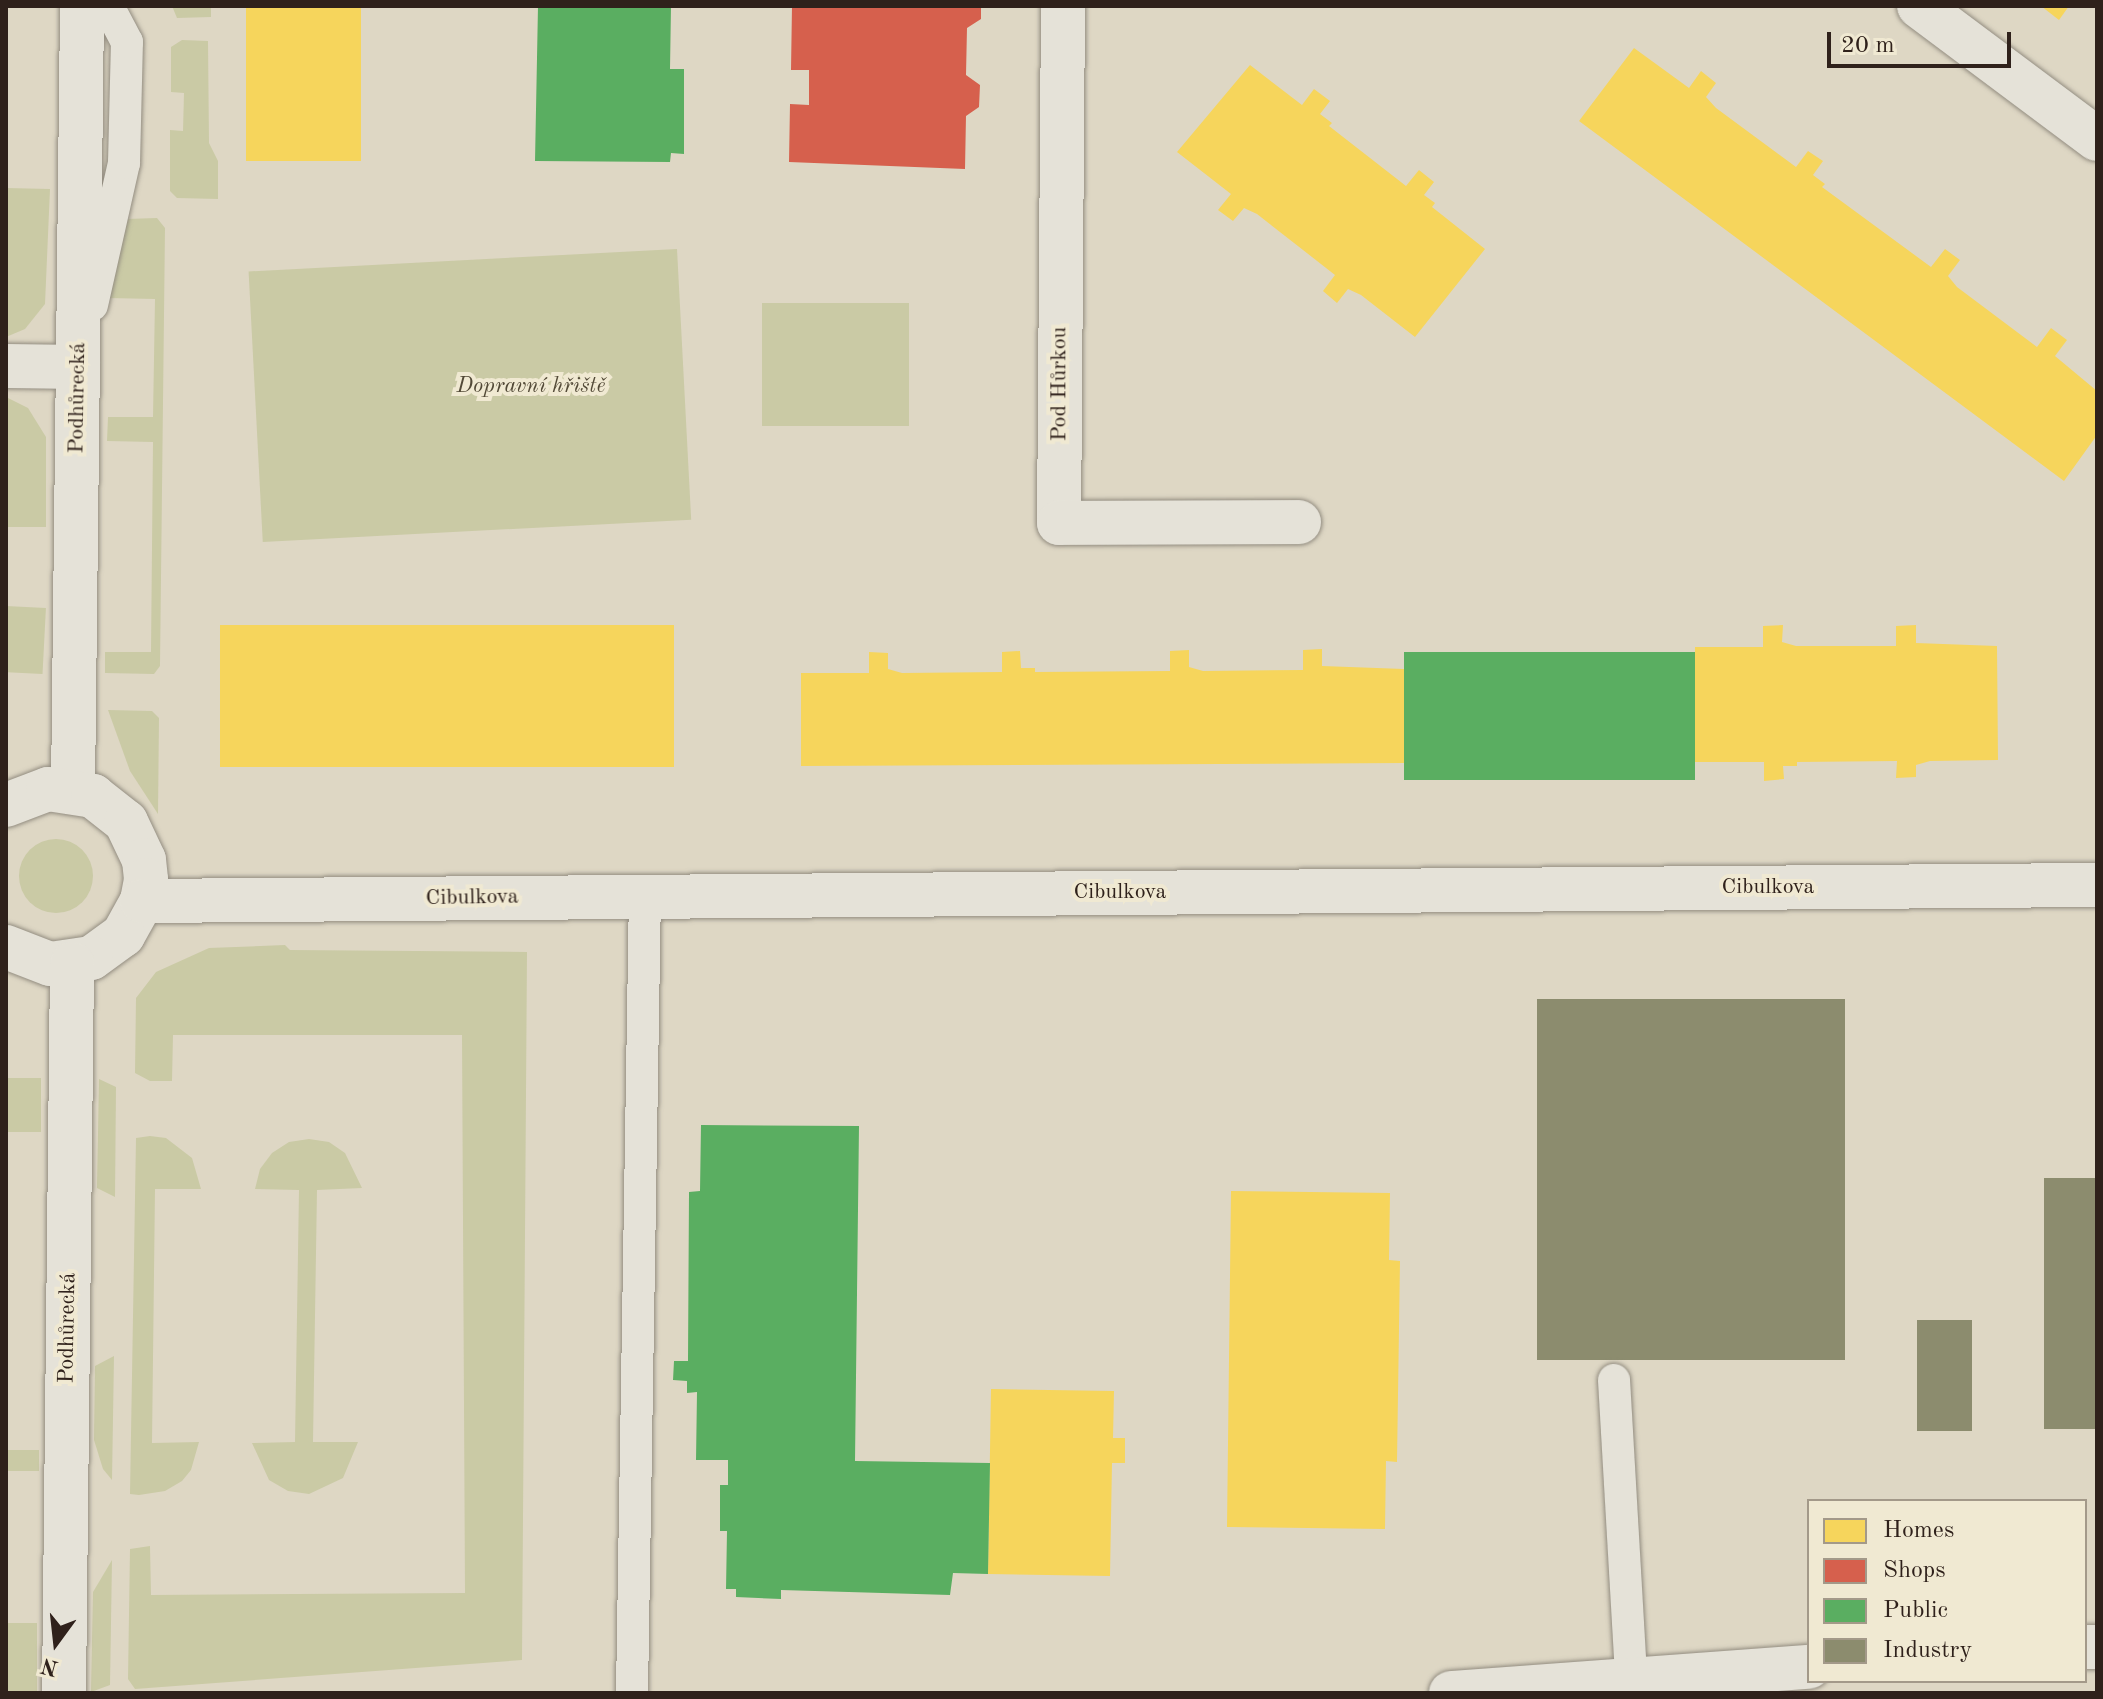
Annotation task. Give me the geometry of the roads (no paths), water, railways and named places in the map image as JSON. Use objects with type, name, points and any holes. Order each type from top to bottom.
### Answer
[{"type":"street","name":"Podhůrecká","points":[[73,790],[82,6]]},
{"type":"street","name":"Pod Hůrkou","points":[[1063,6],[1059,523],[1299,522]]},
{"type":"street","points":[[1919,6],[2097,139]]},
{"type":"street","points":[[6,366],[78,367]]},
{"type":"street","points":[[6,805],[48,789],[73,790],[111,807],[126,822],[144,860],[142,901],[116,942],[72,964],[29,960],[6,947]]},
{"type":"street","name":"Cibulkova","points":[[142,901],[2097,885]]},
{"type":"street","name":"Podhůrecká","points":[[64,1693],[72,964]]},
{"type":"street","points":[[1451,1693],[1807,1667]]},
{"type":"lane","points":[[78,367],[124,163],[127,42],[108,6]]},
{"type":"lane","points":[[632,1693],[645,896]]},
{"type":"lane","points":[[1614,1380],[1631,1679]]},
{"type":"park label","name":"Dopravní hřiště","points":[[531,387]]}]
